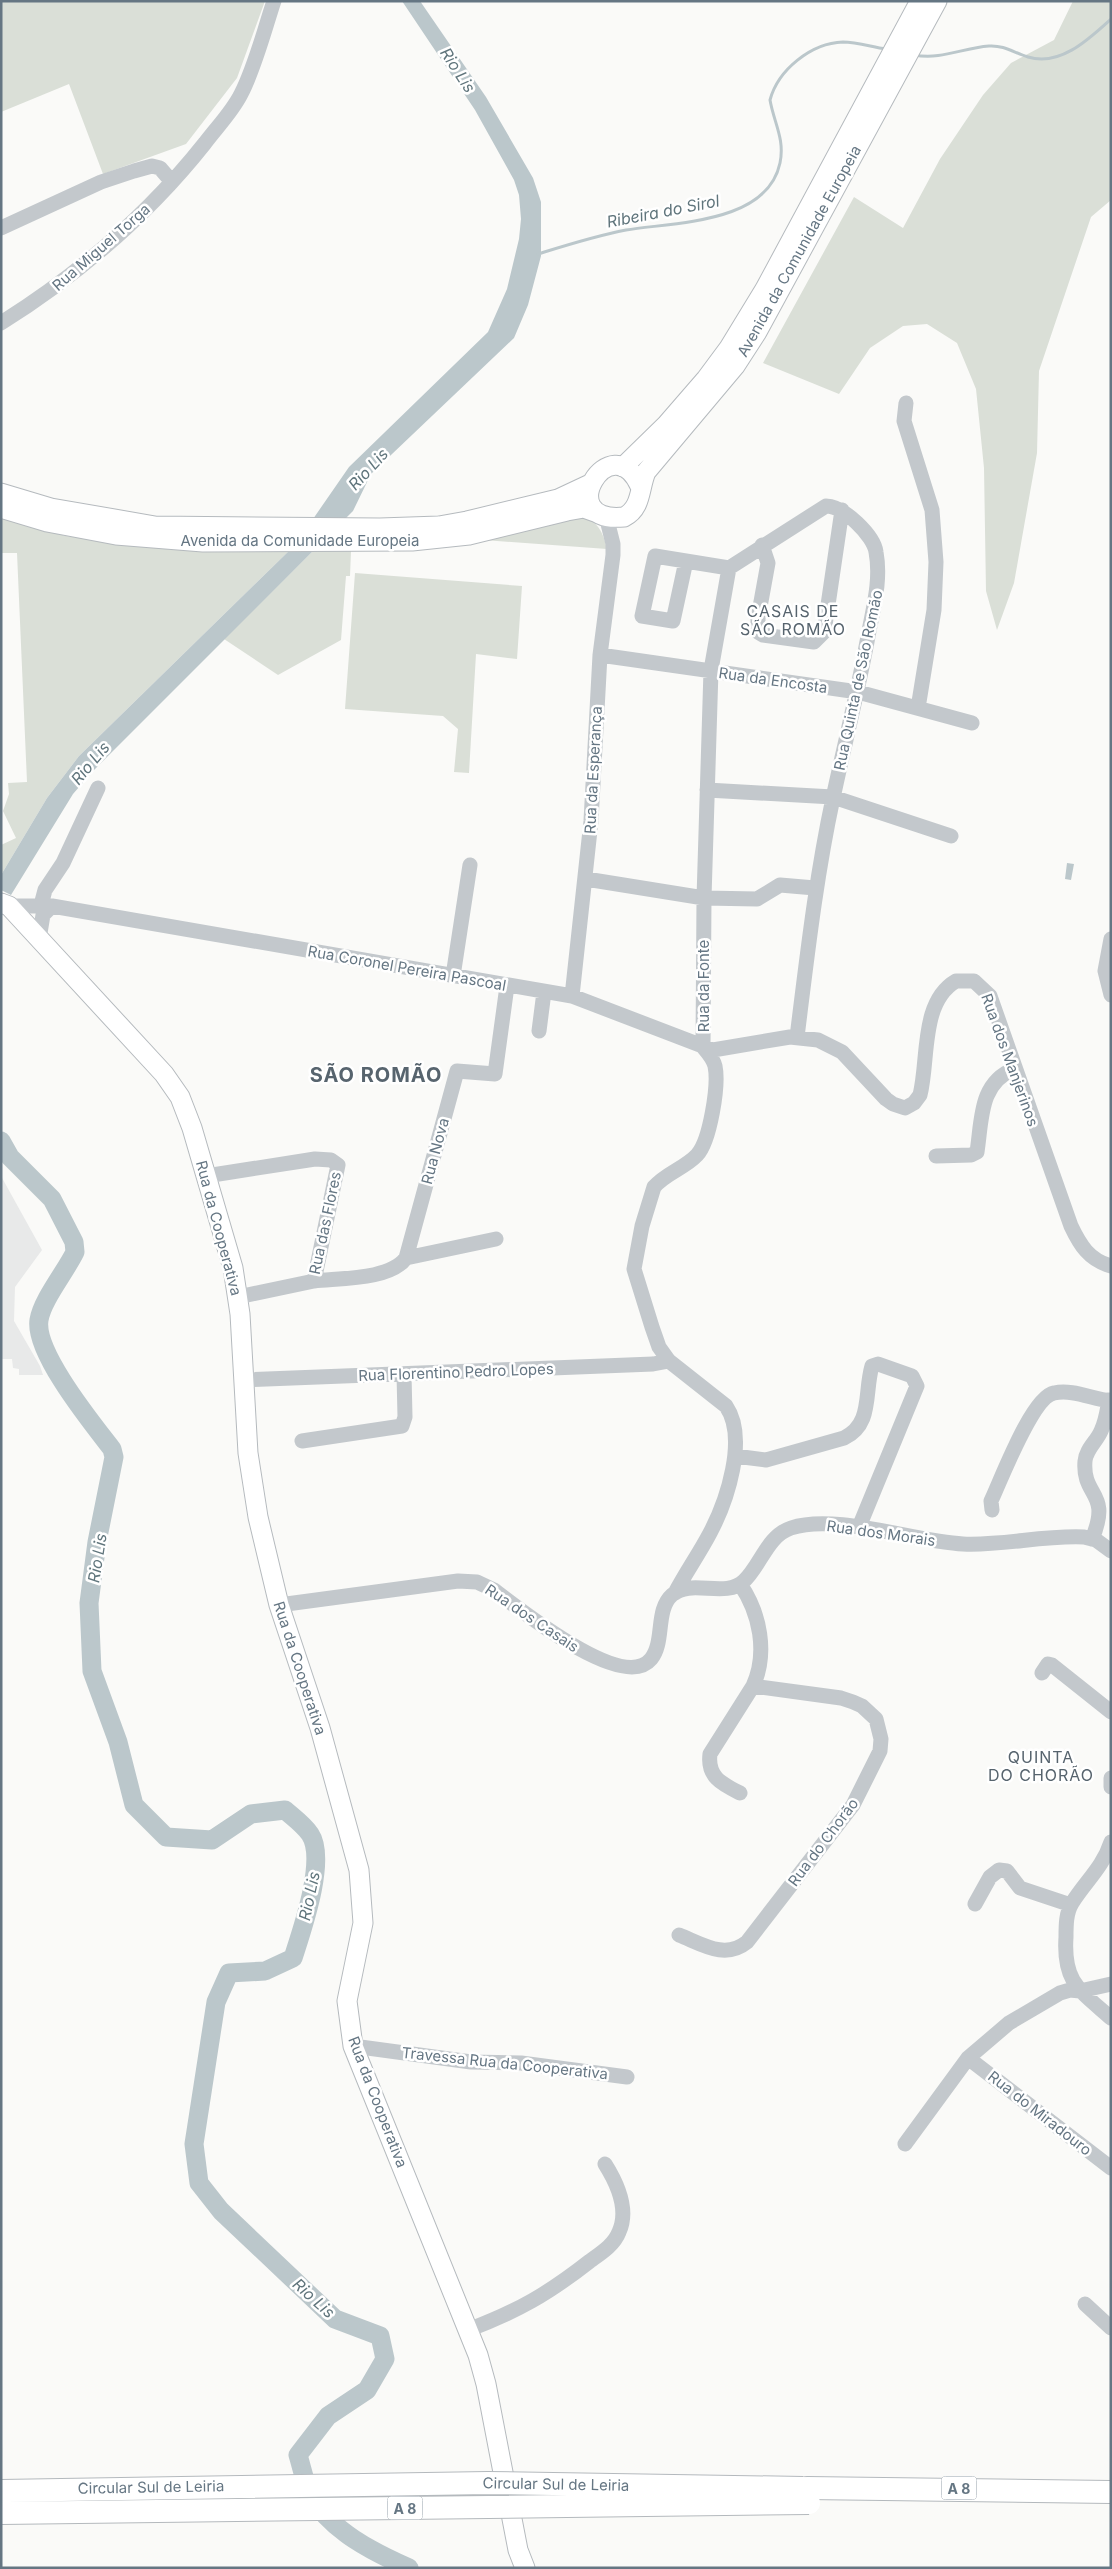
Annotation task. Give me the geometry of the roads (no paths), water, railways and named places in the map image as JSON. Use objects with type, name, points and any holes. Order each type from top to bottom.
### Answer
[{"type":"highway","name":"Circular Sul de Leiria","points":[[1,2491],[488,2483],[1111,2507]]},
{"type":"highway","name":"Circular Sul de Leiria","points":[[1,2513],[808,2495],[1111,2492]]},
{"type":"main road","name":"Avenida da Comunidade Europeia","points":[[912,32],[920,1]]},
{"type":"main road","name":"Avenida da Comunidade Europeia","points":[[347,535],[467,521],[558,499],[590,484],[594,476],[607,467],[622,468],[667,424],[706,379],[729,348],[871,107],[912,32],[937,1]]},
{"type":"main road","name":"Avenida da Comunidade Europeia","points":[[1,493],[51,508],[156,526],[256,534],[347,535],[412,541],[500,528],[584,508],[609,515],[636,508],[639,500],[640,486],[657,457],[735,366],[757,332],[871,107]]},
{"type":"main road","points":[[622,468],[630,472],[640,486]]},
{"type":"main road","points":[[590,484],[589,496],[609,515]]},
{"type":"main road","name":"Avenida da Comunidade Europeia","points":[[1,508],[47,522],[116,535],[203,542],[256,534]]},
{"type":"main road","name":"Rua da Cooperativa","points":[[5,904],[164,1074],[175,1089],[192,1128],[233,1268],[238,1297],[251,1471],[260,1526],[279,1606],[320,1728],[359,1870],[363,1923],[347,2000],[353,2046],[468,2330],[486,2384],[518,2550],[525,2568]]},
{"type":"street","name":"Rua Miguel Torga","points":[[1,323],[64,282],[138,218],[191,160],[242,92],[274,1]]},
{"type":"street","points":[[1,228],[101,182],[152,166],[160,168],[172,182]]},
{"type":"street","points":[[906,403],[904,421],[932,510],[936,562],[934,610],[918,708]]},
{"type":"street","points":[[686,561],[729,568],[762,545],[821,508],[834,506],[842,510],[824,632],[814,642],[763,635],[758,632],[758,618],[768,563],[762,545]]},
{"type":"street","name":"Rua Quinta de São Romão","points":[[797,1037],[815,888],[833,797],[858,692],[879,577],[876,550],[868,536],[842,510]]},
{"type":"street","name":"Rua da Esperança","points":[[572,996],[586,878],[600,655],[613,544],[609,515]]},
{"type":"street","name":"Rua da Fonte","points":[[675,1593],[716,1521],[735,1456],[734,1422],[726,1406],[669,1361],[659,1347],[636,1277],[635,1258],[654,1187],[660,1179],[692,1160],[699,1152],[704,1141],[716,1077],[714,1062],[703,1047],[704,898],[711,670],[729,568]]},
{"type":"street","name":"Rua da Encosta","points":[[600,655],[858,692],[972,723]]},
{"type":"street","points":[[39,939],[42,917],[46,906],[45,890],[64,863],[98,788]]},
{"type":"street","points":[[707,790],[833,797],[951,836]]},
{"type":"street","points":[[453,976],[470,865]]},
{"type":"street","points":[[586,878],[704,898],[757,899],[780,885],[815,888]]},
{"type":"street","name":"Rua Coronel Pereira Pascoal","points":[[5,904],[46,906],[572,996],[703,1047],[719,1050],[797,1037]]},
{"type":"street","points":[[1111,939],[1105,971],[1111,995]]},
{"type":"street","name":"Rua dos Manjerinos","points":[[797,1037],[818,1040],[835,1048],[893,1104],[905,1108],[914,1103],[920,1095],[931,1022],[938,1000],[951,984],[968,980],[980,984],[990,996],[1014,1069],[1079,1243],[1090,1256],[1111,1266]]},
{"type":"street","name":"Rua Nova","points":[[406,1258],[457,1071],[495,1074],[507,986]]},
{"type":"street","points":[[539,1031],[544,992]]},
{"type":"street","points":[[936,1156],[971,1155],[978,1152],[986,1097],[999,1076],[1014,1069]]},
{"type":"street","name":"Rua das Flores","points":[[206,1176],[314,1159],[336,1163],[338,1168],[314,1281],[238,1297]]},
{"type":"street","points":[[314,1281],[385,1273],[397,1268],[406,1258],[496,1238]]},
{"type":"street","name":"Rua Florentino Pedro Lopes","points":[[243,1380],[653,1364],[669,1361]]},
{"type":"street","points":[[735,1456],[766,1460],[844,1438],[854,1433],[863,1421],[872,1366],[878,1364],[912,1376],[917,1383],[916,1391],[859,1528]]},
{"type":"street","points":[[302,1441],[402,1426],[405,1417],[404,1374]]},
{"type":"street","points":[[992,1510],[991,1501],[1036,1406],[1045,1397],[1056,1392],[1070,1392],[1110,1401],[1104,1423],[1088,1451],[1085,1463],[1089,1483],[1102,1500],[1104,1507],[1102,1522],[1092,1539]]},
{"type":"street","name":"Rua dos Morais","points":[[740,1584],[773,1541],[787,1530],[806,1525],[859,1528],[961,1544],[1054,1537],[1092,1539],[1111,1551]]},
{"type":"street","name":"Rua dos Casais","points":[[279,1606],[458,1581],[477,1582],[494,1590],[588,1655],[612,1663],[634,1666],[646,1663],[652,1657],[664,1609],[667,1601],[675,1593]]},
{"type":"street","points":[[675,1593],[686,1589],[728,1588],[740,1584],[753,1606],[758,1624],[759,1670],[752,1686],[710,1754],[709,1765],[715,1778],[740,1793]]},
{"type":"street","points":[[1042,1673],[1048,1664],[1052,1665],[1111,1712]]},
{"type":"street","name":"Rua do Chorão","points":[[680,1936],[725,1951],[737,1948],[746,1942],[853,1805],[880,1751],[880,1730],[876,1719],[862,1706],[841,1698],[752,1686]]},
{"type":"street","points":[[1111,1778],[1111,1787]]},
{"type":"street","points":[[1111,1842],[1099,1868],[1071,1905],[1067,1920],[1065,1962],[1070,1977],[1080,1991],[1111,2018]]},
{"type":"street","points":[[975,1904],[990,1877],[999,1870],[1006,1871],[1020,1888],[1071,1905]]},
{"type":"street","points":[[905,2144],[968,2058],[989,2039],[1040,2004],[1060,1993],[1070,1990],[1080,1991],[1111,1984]]},
{"type":"street","name":"Travessa Rua da Cooperativa","points":[[353,2046],[478,2063],[521,2064],[627,2077]]},
{"type":"street","name":"Rua do Miradouro","points":[[968,2058],[1111,2168]]},
{"type":"street","points":[[468,2330],[539,2299],[610,2246],[620,2231],[622,2218],[616,2181],[605,2164]]},
{"type":"street","points":[[1085,2304],[1111,2328]]},
{"type":"water","name":"Rio Lis","points":[[402,1],[420,1],[486,97],[533,178],[541,202],[541,256],[528,305],[514,338],[371,474],[353,511],[93,771],[73,794],[11,895],[1,890],[1,875],[47,798],[79,756],[295,545],[349,467],[488,332],[507,289],[519,239],[521,219],[519,195],[514,180],[475,110]]},
{"type":"water","points":[[1067,863],[1074,864],[1071,880],[1065,879]]},
{"type":"waterway","name":"Ribeira do Sirol","points":[[914,55],[934,56],[979,47],[995,46],[1028,57],[1051,58],[1063,55],[1084,42],[1111,19]]},
{"type":"waterway","name":"Ribeira do Sirol","points":[[538,254],[615,232],[716,216],[738,209],[757,198],[772,183],[780,163],[780,139],[770,100],[780,78],[797,60],[819,47],[848,42],[886,49]]},
{"type":"waterway","name":"Rio Lis","points":[[1,1141],[10,1157],[52,1199],[74,1242],[75,1252],[41,1312],[39,1320],[40,1334],[45,1350],[66,1387],[112,1449],[114,1457],[97,1542],[89,1603],[92,1671],[118,1742],[134,1805],[166,1837],[212,1840],[251,1814],[285,1810],[308,1831],[315,1845],[316,1860],[311,1895],[293,1958],[265,1971],[229,1973],[216,2002],[194,2144],[199,2183],[221,2211],[335,2319],[380,2336],[385,2359],[367,2390],[328,2416],[298,2455],[311,2496],[330,2520],[341,2530],[367,2547],[409,2568]]},
{"type":"district","name":"CASAIS DE SÃO ROMÃO","points":[[793,620]]},
{"type":"district","name":"SÃO ROMÃO","points":[[376,1075]]},
{"type":"district","name":"QUINTA DO CHORÃO","points":[[1041,1766]]}]
